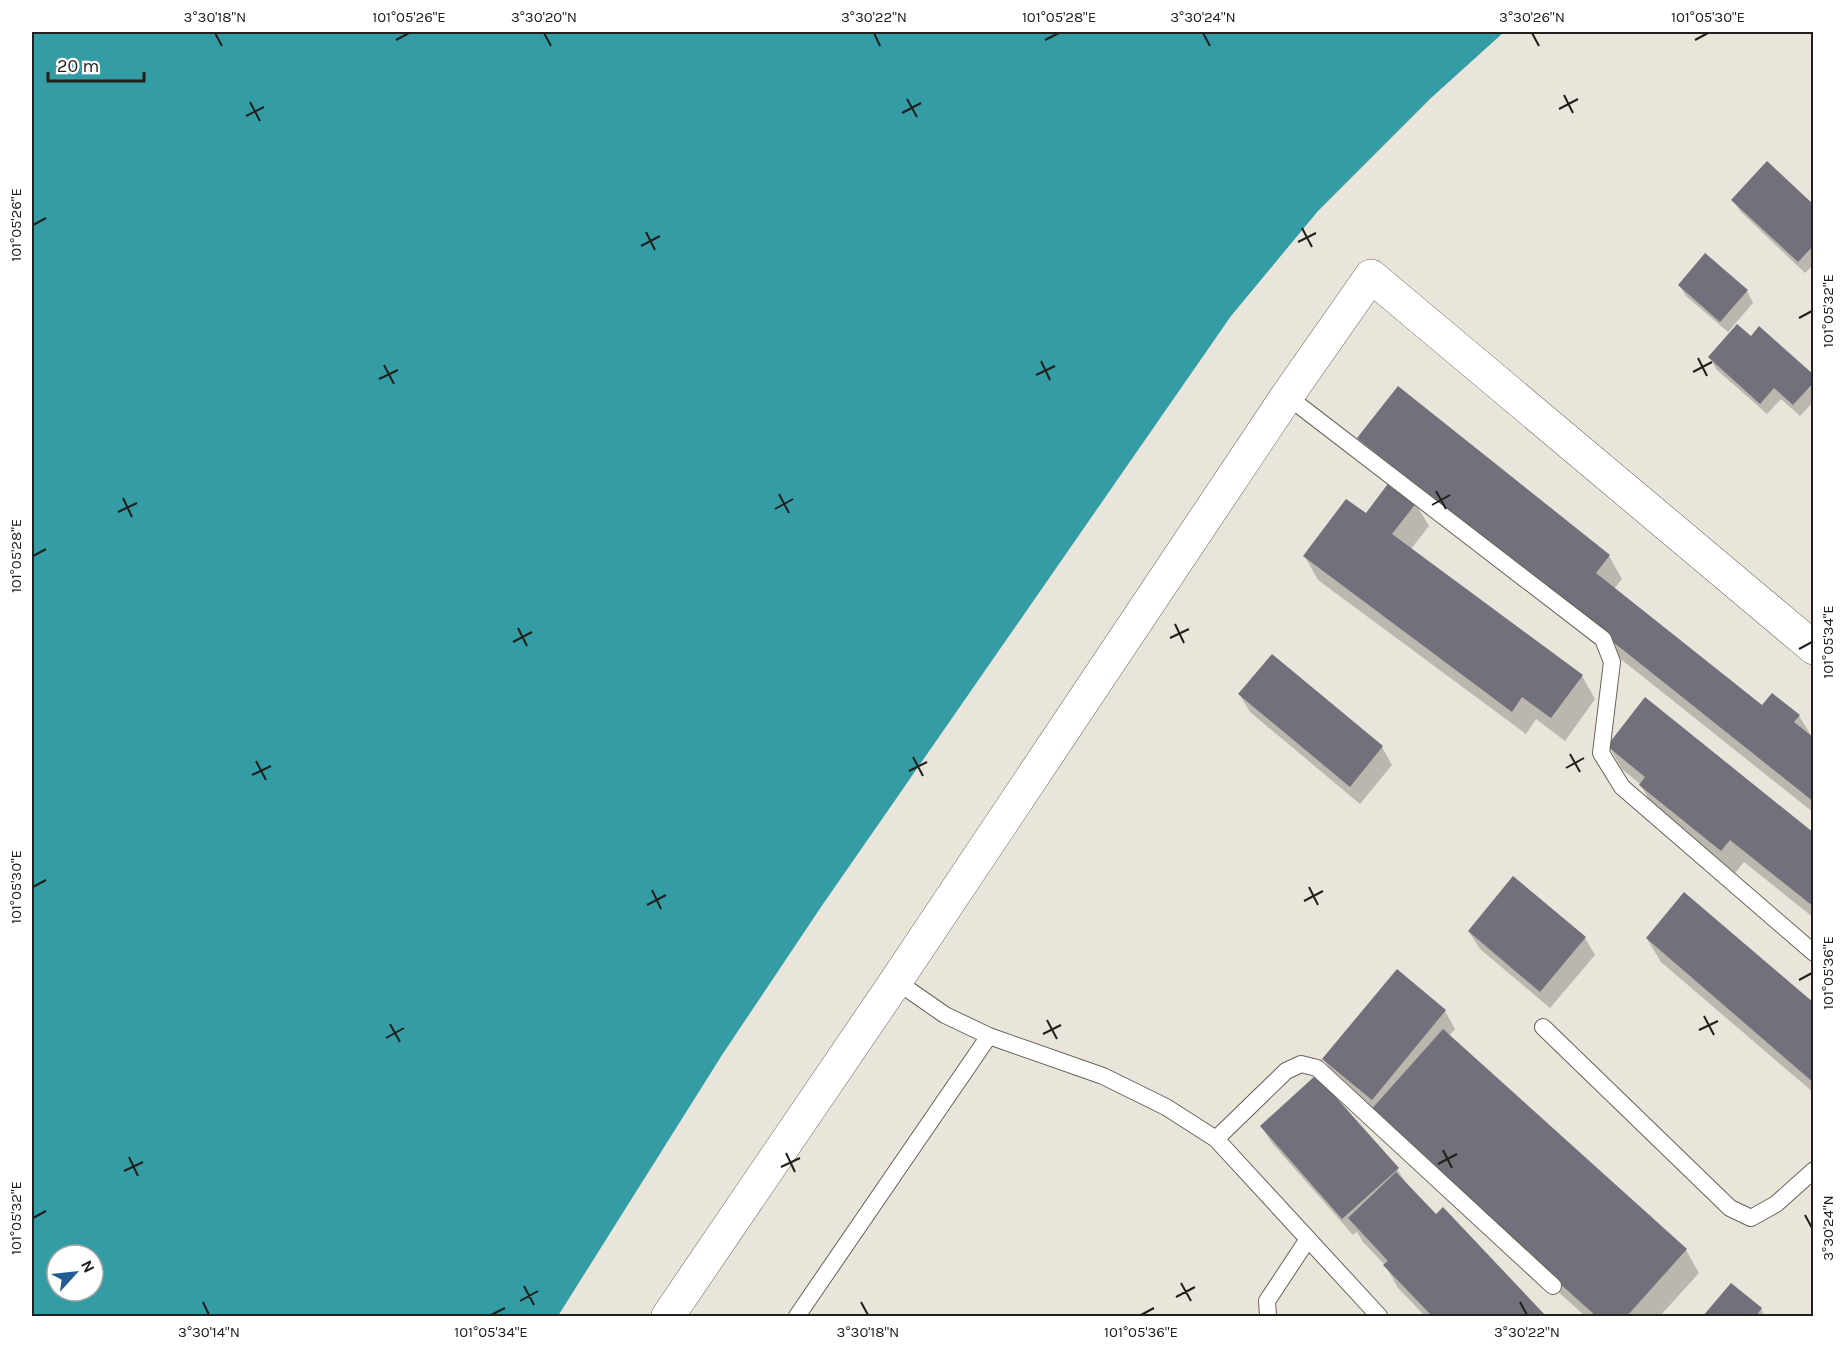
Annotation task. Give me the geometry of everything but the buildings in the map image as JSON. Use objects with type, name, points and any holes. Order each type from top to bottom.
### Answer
[{"type":"street","points":[[668,1317],[896,981],[1287,396],[1371,276],[1814,648]]},
{"type":"lane","points":[[1287,396],[1602,639],[1612,662],[1602,753],[1610,770],[1622,787],[1814,953]]},
{"type":"lane","points":[[896,981],[945,1015],[989,1036],[1103,1076],[1166,1107],[1216,1139],[1379,1317]]},
{"type":"lane","points":[[1543,1027],[1730,1208],[1751,1218],[1776,1204],[1814,1170]]},
{"type":"lane","points":[[797,1317],[989,1036]]},
{"type":"lane","points":[[1216,1139],[1286,1071],[1301,1064],[1317,1068],[1553,1286]]},
{"type":"lane","points":[[1268,1317],[1267,1301],[1308,1239]]},
{"type":"water","points":[[32,32],[1504,32],[1431,98],[1318,211],[1231,316],[821,907],[722,1055],[558,1316],[32,1316]]}]
